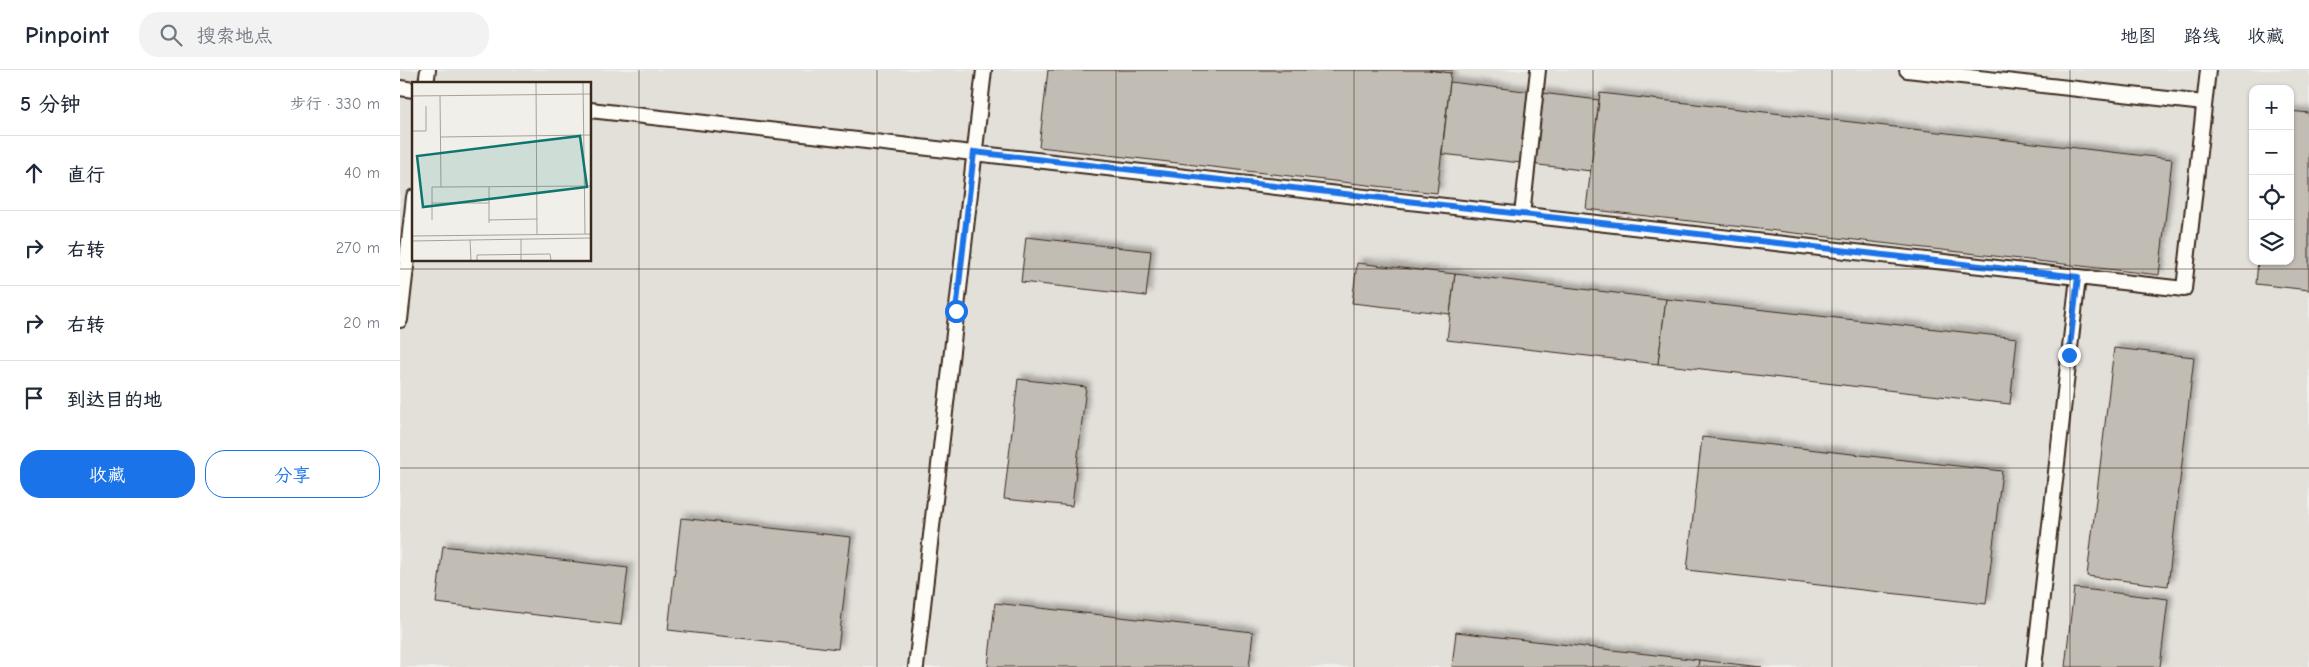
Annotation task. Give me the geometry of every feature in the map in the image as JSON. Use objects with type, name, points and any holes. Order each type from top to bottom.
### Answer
[{"type":"lane","points":[[916,667],[984,70]]},
{"type":"lane","points":[[1522,215],[1538,70]]},
{"type":"lane","points":[[1907,70],[2204,103]]},
{"type":"lane","points":[[591,110],[2184,289],[2208,70]]},
{"type":"lane","points":[[400,320],[412,215]]},
{"type":"lane","points":[[2034,667],[2078,277]]},
{"type":"shaded area","points":[[400,70],[2309,70],[2309,667],[400,667]]},
{"type":"building","points":[[1048,70],[1429,70],[1451,73],[1437,193],[1039,147]]},
{"type":"building","points":[[1429,70],[1452,70],[1451,73]]},
{"type":"building","points":[[1450,82],[1599,100],[1591,171],[1442,154]]},
{"type":"building","points":[[1600,93],[2172,159],[2159,275],[1586,209]]},
{"type":"building","points":[[2294,111],[2309,113],[2309,290],[2256,284],[2258,265],[2294,265]]},
{"type":"building","points":[[1026,237],[1151,251],[1146,296],[1021,282]]},
{"type":"building","points":[[1357,263],[1455,274],[1450,314],[1352,303]]},
{"type":"building","points":[[1455,274],[1666,299],[1658,364],[1447,340]]},
{"type":"building","points":[[1666,299],[2017,338],[2010,404],[1658,364]]},
{"type":"building","points":[[2114,348],[2194,357],[2168,586],[2087,576]]},
{"type":"building","points":[[1018,379],[1086,387],[1072,506],[1004,499]]},
{"type":"building","points":[[1702,437],[2002,471],[1986,604],[1687,570]]},
{"type":"building","points":[[681,518],[851,537],[838,649],[668,630]]},
{"type":"building","points":[[443,546],[628,568],[621,625],[436,603]]},
{"type":"building","points":[[2074,588],[2168,599],[2160,667],[2065,667]]},
{"type":"building","points":[[995,603],[1253,632],[1249,667],[988,667]]},
{"type":"building","points":[[1456,632],[1699,660],[1698,667],[1452,667]]},
{"type":"building","points":[[1699,660],[1762,667],[1698,667]]},
{"type":"route","points":[[956,311],[974,152],[2078,277],[2069,355]]}]
